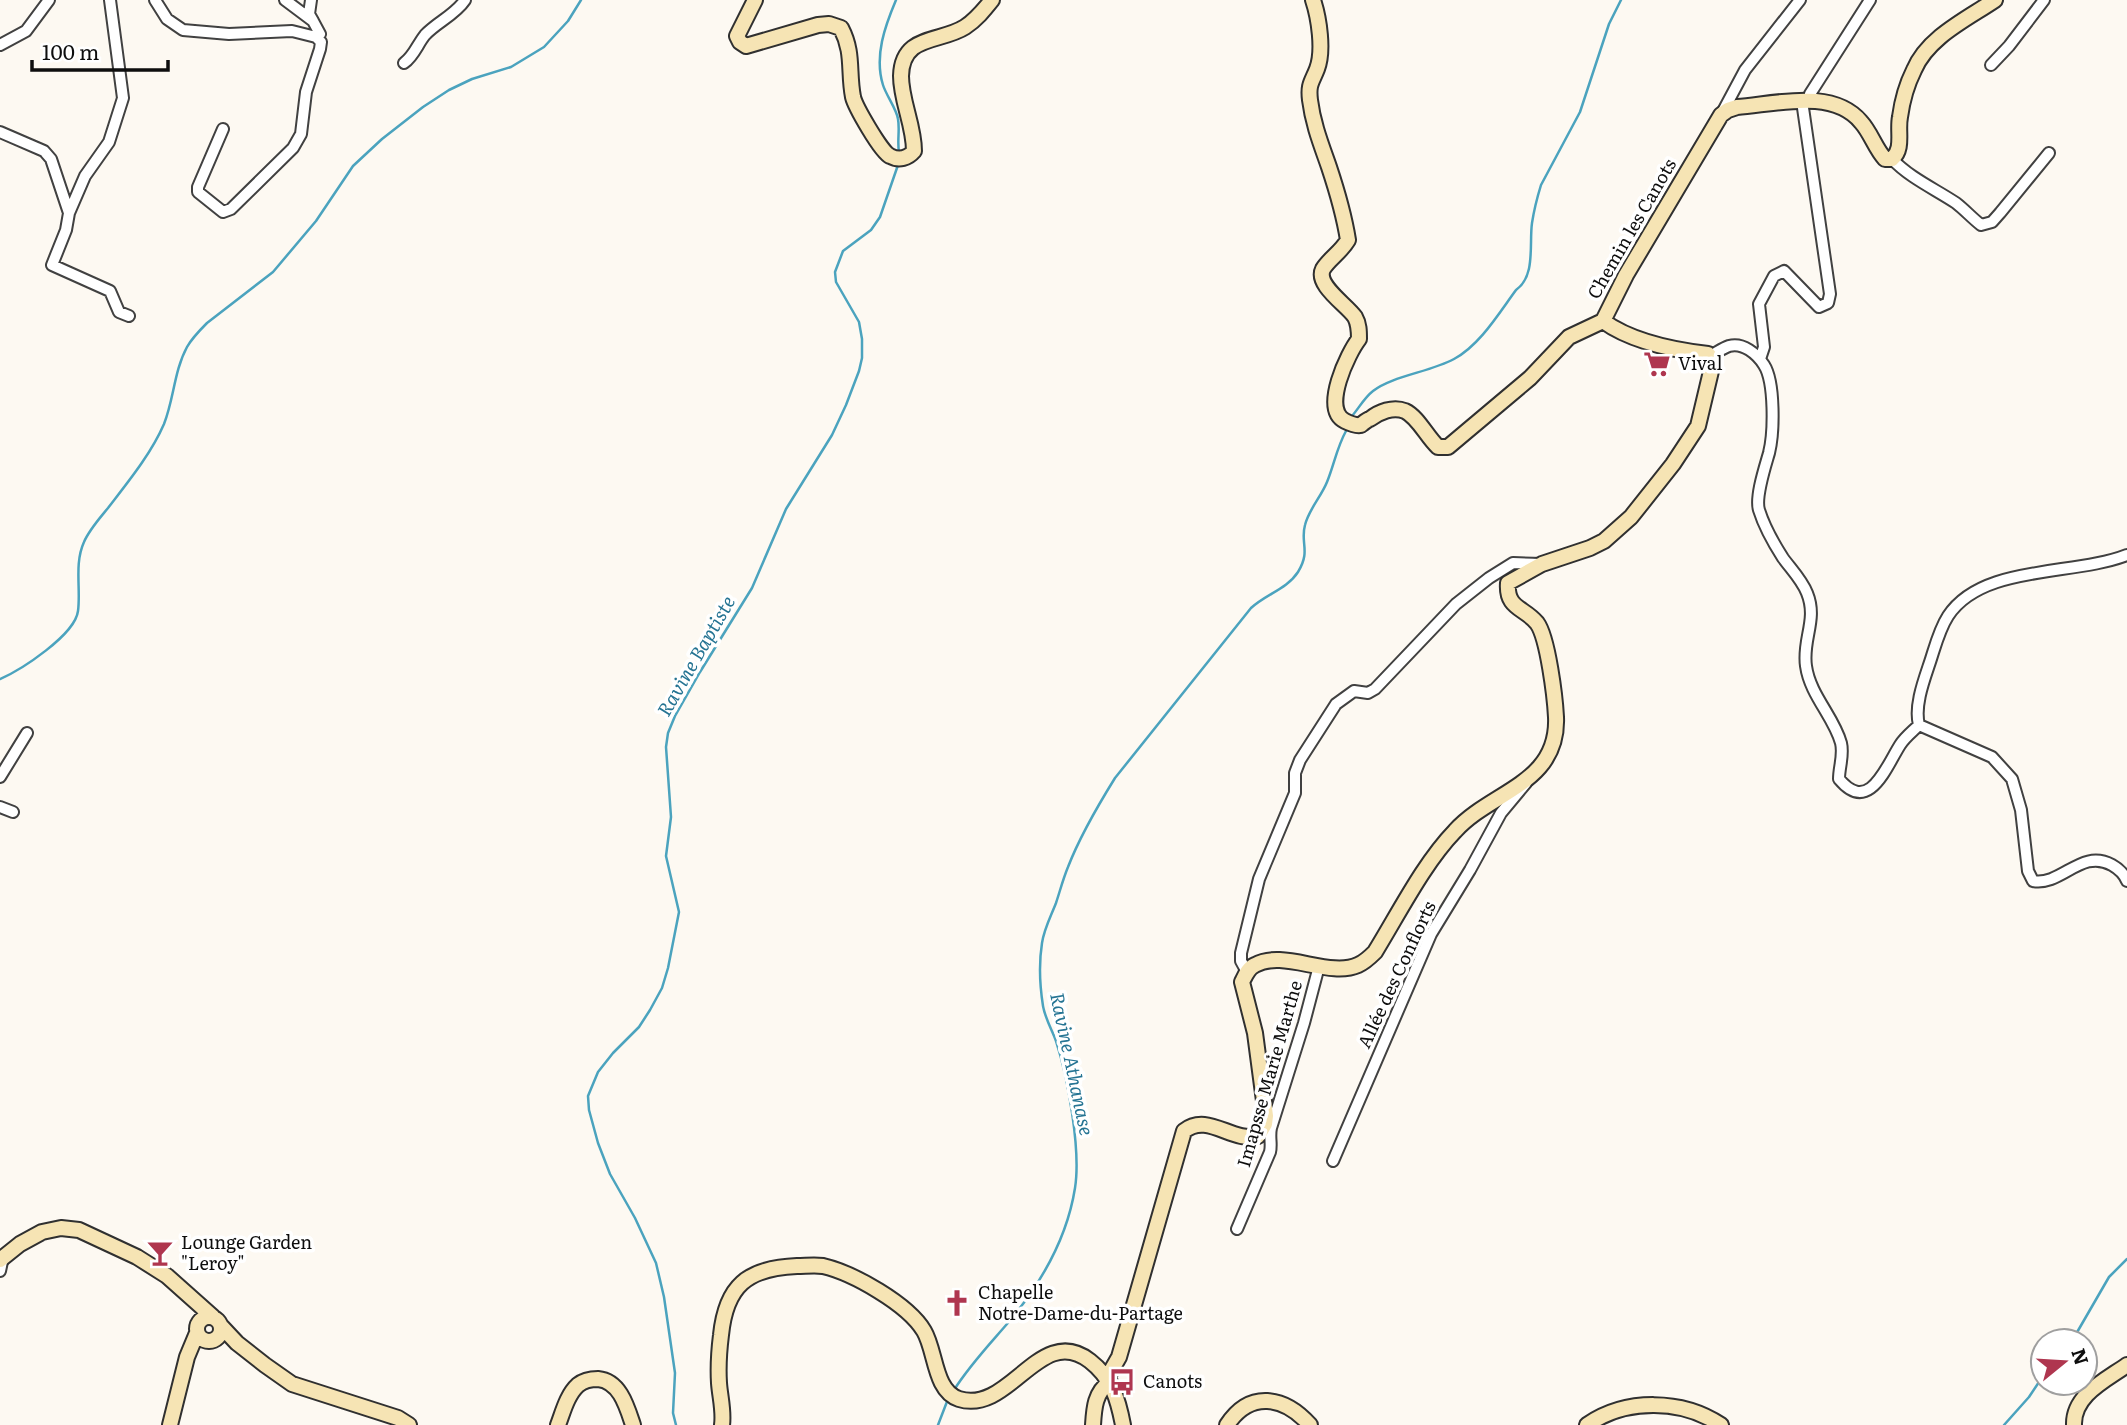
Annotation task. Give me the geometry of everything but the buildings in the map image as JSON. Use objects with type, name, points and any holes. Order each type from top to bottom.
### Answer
[{"type":"street","points":[[0,45],[26,31],[49,0]]},
{"type":"street","points":[[110,0],[123,98],[109,142],[85,176],[51,265],[110,291],[119,312],[129,316]]},
{"type":"street","points":[[155,0],[167,19],[183,30],[229,34],[292,31],[316,37],[321,42],[306,92],[301,134],[293,148],[231,209],[223,212],[198,192],[222,129]]},
{"type":"street","points":[[285,0],[313,21]]},
{"type":"street","points":[[311,0],[309,14],[320,34],[316,37]]},
{"type":"street","points":[[404,63],[411,58],[426,35],[465,0]]},
{"type":"street","points":[[755,0],[737,36],[746,46],[818,25],[829,24],[841,28],[849,46],[853,99],[881,146],[889,156],[900,158],[908,157],[914,151],[901,79],[907,54],[918,44],[964,28],[980,15],[992,0]]},
{"type":"street","points":[[1313,0],[1320,44],[1309,96],[1313,124],[1333,179],[1348,240],[1342,251],[1323,269],[1322,277],[1324,285],[1353,314],[1358,324],[1359,339],[1350,350],[1336,397],[1336,411],[1341,419],[1361,425],[1381,412],[1403,410],[1411,415],[1438,447],[1448,447],[1530,378],[1569,337],[1602,321]]},
{"type":"street","points":[[1721,116],[1745,70],[1800,0]]},
{"type":"street","points":[[1760,359],[1764,334],[1758,308],[1774,276],[1784,271],[1819,307],[1828,303],[1830,294],[1805,101],[1870,0]]},
{"type":"street","points":[[1721,116],[1737,107],[1805,101],[1830,102],[1850,110],[1870,133],[1885,159],[1892,159],[1898,153],[1900,116],[1914,70],[1922,56],[1943,34],[1995,0]]},
{"type":"street","points":[[1991,65],[2044,0]]},
{"type":"street","name":"Chemin les Canots","points":[[1710,356],[1641,339],[1612,328],[1602,321],[1626,275],[1721,116]]},
{"type":"street","points":[[0,132],[44,151],[51,159],[69,213]]},
{"type":"street","points":[[1892,159],[1920,181],[1957,204],[1981,225],[1992,222],[2049,153]]},
{"type":"street","points":[[1093,1425],[1098,1394],[1109,1380],[1119,1357],[1184,1131],[1191,1125],[1203,1123],[1249,1138],[1258,1136],[1265,1124],[1255,1033],[1242,982],[1247,972],[1255,965],[1279,960],[1342,969],[1360,965],[1375,952],[1453,832],[1530,778],[1543,764],[1553,748],[1557,720],[1553,685],[1541,631],[1536,622],[1514,605],[1507,594],[1508,583],[1542,564],[1604,541],[1631,517],[1698,426],[1713,368],[1710,356],[1729,346],[1738,345],[1760,359],[1770,379],[1773,393],[1770,449],[1763,473],[1758,509],[1773,540],[1806,590],[1810,602],[1811,631],[1807,639],[1806,669],[1822,708],[1840,740],[1843,756],[1839,779],[1851,790],[1868,790],[1877,783],[1902,742],[1919,725]]},
{"type":"street","points":[[1919,725],[1917,717],[1921,697],[1940,633],[1948,616],[1970,595],[1984,587],[2014,578],[2090,566],[2127,555]]},
{"type":"street","points":[[1247,972],[1241,961],[1241,953],[1259,879],[1295,793],[1295,773],[1300,760],[1336,704],[1354,691],[1368,693],[1375,689],[1456,604],[1489,578],[1513,563],[1542,564]]},
{"type":"street","points":[[1919,725],[1992,757],[2012,779],[2021,810],[2029,876],[2034,881],[2042,882],[2077,864],[2098,860],[2113,865],[2126,876],[2127,881]]},
{"type":"street","points":[[0,777],[27,733]]},
{"type":"street","name":"Allée des Conflorts","points":[[1333,1161],[1431,934],[1501,813],[1530,778]]},
{"type":"street","points":[[0,807],[13,812]]},
{"type":"street","name":"Imapsse Marie Marthe","points":[[1237,1230],[1270,1152],[1271,1128],[1319,965]]},
{"type":"street","points":[[1,1263],[20,1244],[42,1233],[61,1228],[79,1230],[138,1257],[167,1276],[195,1302],[210,1330],[237,1343],[292,1384],[398,1418],[409,1425]]},
{"type":"street","points":[[722,1425],[720,1345],[723,1315],[731,1295],[754,1274],[781,1267],[814,1265],[862,1280],[910,1313],[924,1330],[940,1380],[947,1391],[959,1399],[975,1400],[994,1396],[1042,1359],[1061,1351],[1069,1351],[1085,1357],[1109,1380],[1123,1425]]},
{"type":"street","points":[[170,1425],[190,1350],[210,1330]]},
{"type":"street","points":[[2074,1425],[2075,1410],[2081,1399],[2127,1365]]},
{"type":"street","points":[[558,1425],[577,1386],[585,1380],[594,1379],[606,1380],[617,1389],[633,1425]]},
{"type":"street","points":[[1227,1425],[1244,1406],[1273,1401],[1295,1411],[1310,1425]]},
{"type":"street","points":[[1587,1425],[1619,1408],[1652,1406],[1691,1410],[1708,1416],[1721,1425]]},
{"type":"waterway","points":[[0,679],[46,651],[75,620],[79,603],[79,559],[84,542],[94,525],[139,468],[159,435],[183,356],[196,334],[273,272],[316,221],[353,166],[382,139],[449,90],[472,79],[511,67],[544,47],[568,21],[581,0]]},
{"type":"waterway","name":"Ravine Baptiste","points":[[896,0],[885,31],[880,63],[883,85],[898,119],[899,152]]},
{"type":"waterway","name":"Ravine Athanase","points":[[1352,416],[1367,397],[1381,386],[1454,359],[1472,346],[1527,277],[1532,223],[1541,185],[1580,112],[1609,24],[1621,0]]},
{"type":"waterway","name":"Ravine Baptiste","points":[[676,1425],[673,1413],[675,1373],[656,1263],[610,1174],[598,1143],[588,1096],[598,1072],[639,1027],[650,1010],[662,988],[668,968],[679,912],[666,856],[671,817],[666,747],[668,733],[700,672],[752,588],[786,509],[832,435],[846,405],[859,371],[862,339],[859,322],[836,282],[835,272],[843,251],[871,230],[880,217],[898,165]]},
{"type":"waterway","name":"Ravine Athanase","points":[[954,1390],[1041,1277],[1059,1243],[1071,1207],[1076,1173],[1072,1114],[1061,1056],[1044,1010],[1040,974],[1043,938],[1068,867],[1089,822],[1115,778],[1251,608],[1288,583],[1298,572],[1305,553],[1304,531],[1307,519],[1327,482],[1346,431]]},
{"type":"waterway","points":[[2080,1327],[2109,1277],[2127,1259]]},
{"type":"waterway","points":[[2004,1425],[2029,1397]]},
{"type":"waterway","name":"Ravine Athanase","points":[[938,1425],[948,1399]]},
{"type":"place","name":"Vival","points":[[1657,364]]},
{"type":"place","name":"Lounge Garden \"Leroy\"","points":[[160,1253]]},
{"type":"place","name":"Chapelle Notre-Dame-du-Partage","points":[[957,1303]]},
{"type":"place","name":"Canots","points":[[1122,1382]]}]
